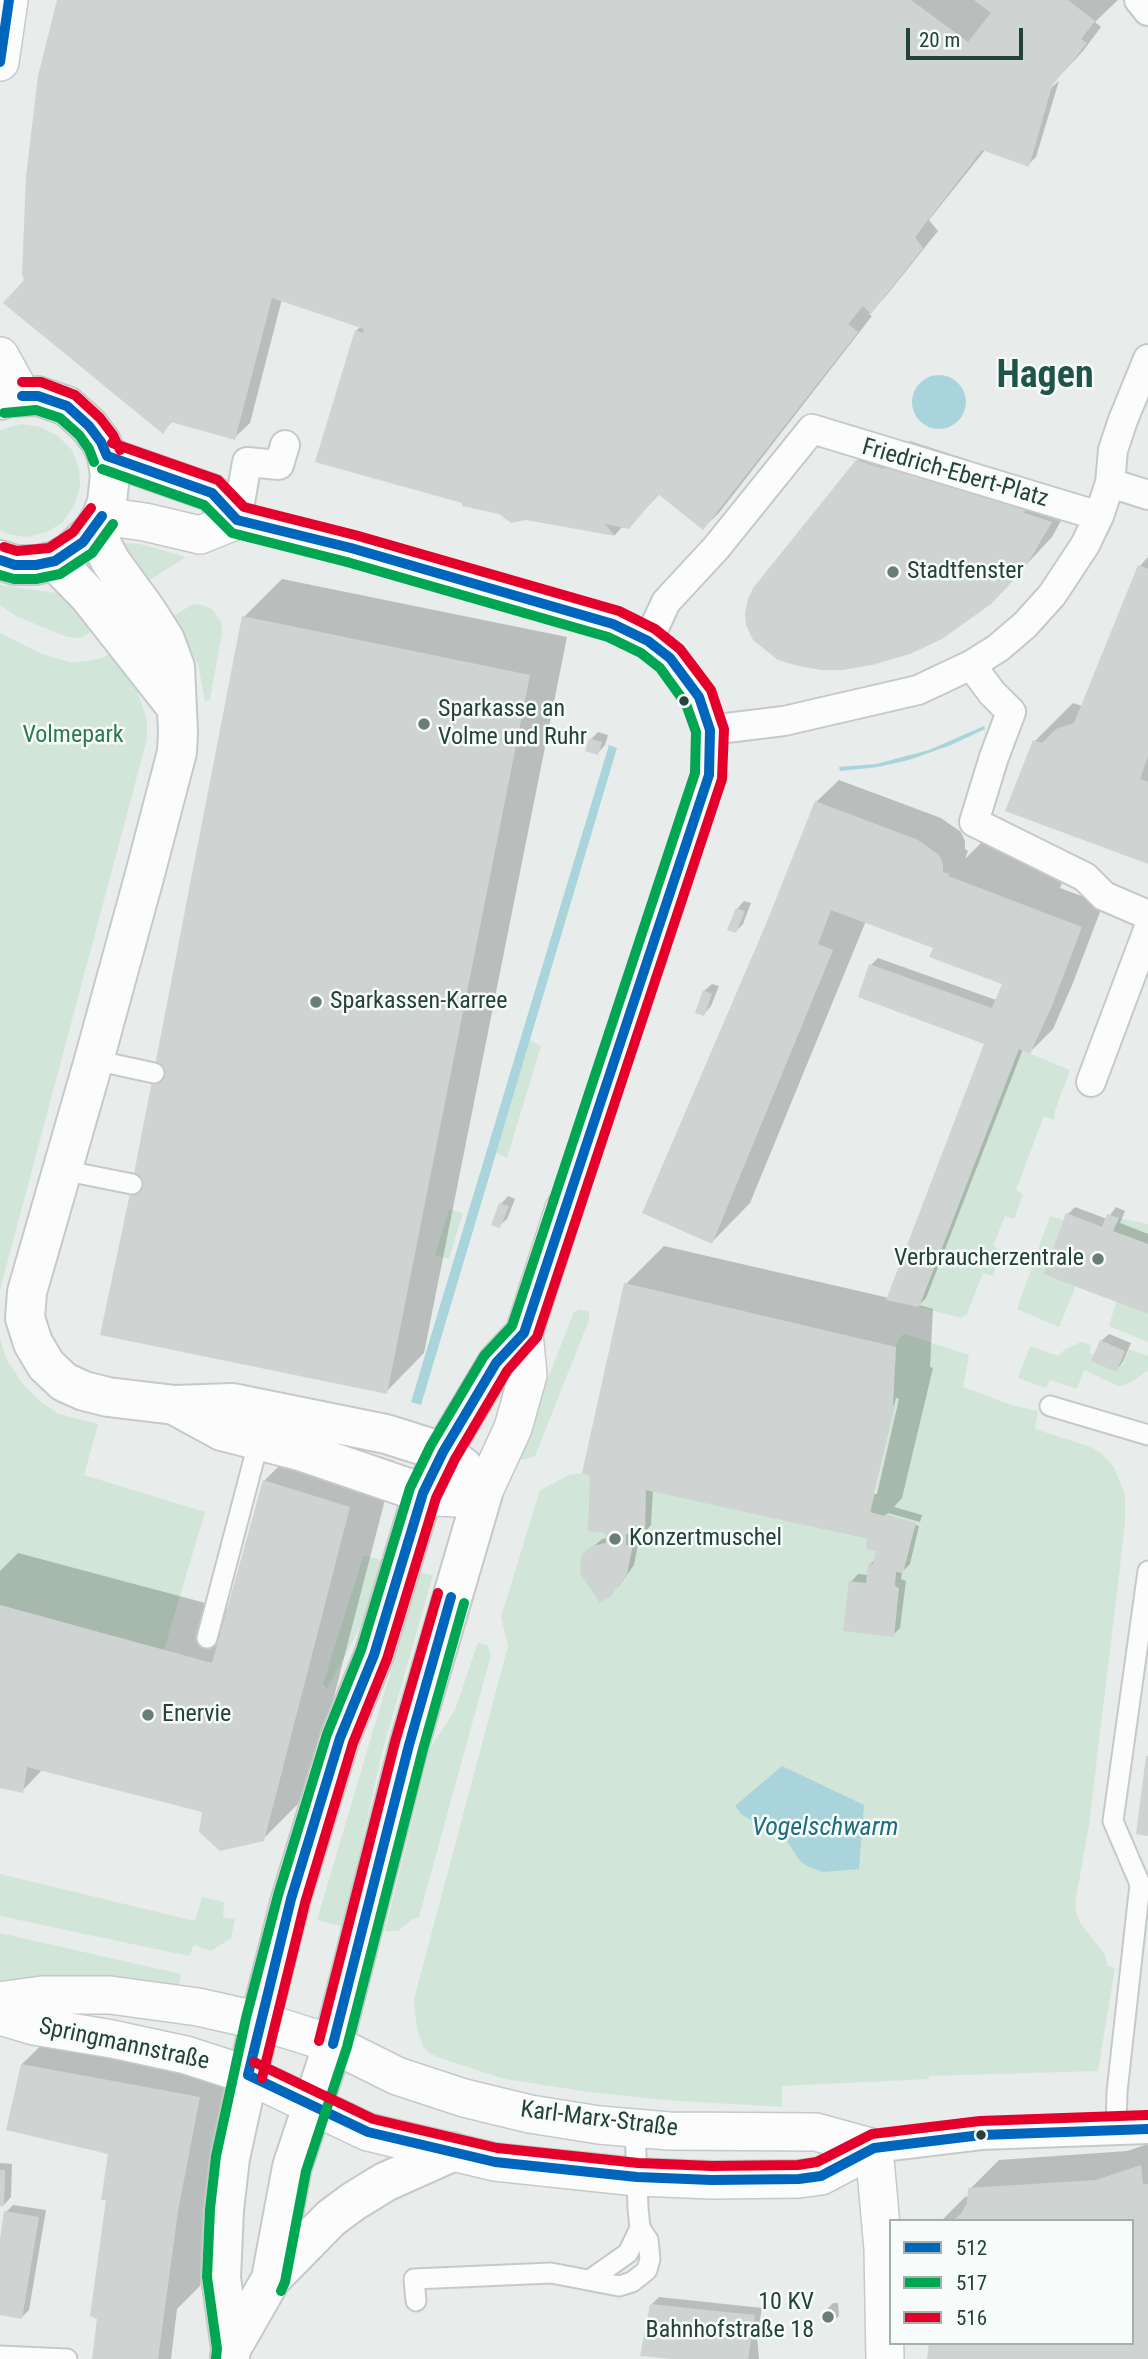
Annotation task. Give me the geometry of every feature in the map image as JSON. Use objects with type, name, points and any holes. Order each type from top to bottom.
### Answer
[{"type":"street","points":[[0,62],[9,0]]},
{"type":"street","points":[[1139,0],[1148,11]]},
{"type":"street","points":[[0,356],[11,398],[38,396],[67,406],[89,426],[101,442],[107,456],[110,475],[109,488],[98,523],[71,552],[55,561],[26,565],[0,560]]},
{"type":"street","points":[[710,730],[783,721],[918,690],[971,665],[1016,633],[1052,596],[1074,565],[1099,516],[1110,483],[1113,450],[1148,359]]},
{"type":"street","name":"Friedrich-Ebert-Platz","points":[[648,641],[666,603],[716,548],[812,429],[1099,516]]},
{"type":"street","points":[[237,520],[247,462],[279,465],[285,445]]},
{"type":"street","points":[[107,456],[212,493],[237,520],[351,548],[613,624],[648,641],[670,658],[699,697],[710,730],[709,775],[524,1334],[528,1375],[513,1428],[482,1493],[409,1745],[333,2044],[292,2167],[271,2279]]},
{"type":"street","points":[[1110,483],[1148,495]]},
{"type":"street","points":[[98,523],[145,522],[200,535],[237,520]]},
{"type":"street","points":[[98,523],[111,562],[165,640],[175,667],[177,751],[94,1060],[27,1292],[25,1318],[33,1343],[46,1366],[64,1382],[84,1391],[108,1397],[175,1405],[233,1403],[386,1434],[443,1452],[463,1468],[482,1493]]},
{"type":"street","points":[[55,561],[89,596],[177,708]]},
{"type":"street","points":[[971,665],[992,694],[1011,712],[974,822],[1085,877],[1104,896],[1148,915]]},
{"type":"street","points":[[1091,1082],[1148,930]]},
{"type":"street","points":[[230,2354],[222,2278],[224,2210],[230,2158],[260,2021],[291,1899],[341,1738],[374,1655],[423,1493],[443,1452],[496,1363],[524,1334]]},
{"type":"street","points":[[175,1405],[222,1431],[300,1451],[436,1497],[458,1498],[482,1493]]},
{"type":"street","name":"Springmannstraße","points":[[0,2001],[43,1995],[110,1995],[198,2007],[260,2021],[333,2044]]},
{"type":"street","name":"Springmannstraße","points":[[0,2017],[186,2055],[248,2075]]},
{"type":"street","name":"Karl-Marx-Straße","points":[[333,2044],[397,2076],[464,2098],[530,2114],[668,2131],[816,2132],[874,2148]]},
{"type":"street","name":"Karl-Marx-Straße","points":[[248,2075],[368,2132],[508,2163],[637,2177],[799,2179],[821,2176],[874,2148],[981,2135],[1148,2129]]},
{"type":"street","points":[[874,2148],[883,2249],[885,2359]]},
{"type":"street","points":[[230,2354],[271,2279],[331,2218],[385,2182],[452,2152]]},
{"type":"lane","points":[[94,1060],[154,1073]]},
{"type":"lane","points":[[62,1170],[132,1184]]},
{"type":"lane","points":[[1050,1406],[1148,1434]]},
{"type":"lane","points":[[207,1638],[259,1440]]},
{"type":"lane","points":[[1116,2130],[1117,2092],[1140,1884],[1113,1821],[1148,1571]]},
{"type":"lane","points":[[416,2301],[414,2279],[551,2273],[619,2286],[632,2282],[647,2270],[650,2259],[648,2240],[640,2228],[635,2128]]},
{"type":"lane","points":[[0,2356],[67,2359]]},
{"type":"green space","points":[[21,424],[41,427],[58,436],[72,450],[79,468],[80,487],[74,506],[63,522],[47,532],[27,537],[0,530],[0,430]]},
{"type":"green space","points":[[119,544],[140,544],[186,557],[142,585]]},
{"type":"green space","points":[[0,585],[57,593],[76,605],[96,629],[80,638],[67,637],[16,616],[0,605]]},
{"type":"green space","points":[[193,604],[213,610],[221,622],[222,633],[210,699],[205,702],[198,664],[188,645],[168,619]]},
{"type":"green space","name":"Volmepark","points":[[0,633],[42,654],[73,663],[99,659],[117,651],[131,675],[141,702],[147,721],[147,739],[0,1290]]},
{"type":"green space","points":[[530,1040],[541,1046],[507,1158],[496,1153]]},
{"type":"green space","points":[[1019,1049],[1070,1070],[1054,1120],[1044,1116],[1016,1190],[1023,1194],[1014,1219],[1005,1216],[993,1246],[1002,1250],[993,1276],[983,1273],[967,1314],[961,1318],[919,1307]]},
{"type":"green space","points":[[449,1209],[463,1213],[449,1259],[435,1255]]},
{"type":"green space","points":[[1050,1216],[1063,1220],[1043,1274],[1076,1286],[1059,1327],[1017,1309]]},
{"type":"green space","points":[[1119,1218],[1148,1224],[1148,1244],[1113,1231]]},
{"type":"green space","points":[[1116,1302],[1148,1314],[1148,1342],[1109,1326]]},
{"type":"green space","points":[[579,1309],[589,1312],[589,1320],[535,1456],[522,1460],[518,1454],[574,1312]]},
{"type":"green space","points":[[904,1334],[969,1355],[963,1387],[1011,1405],[1038,1411],[1035,1429],[1088,1446],[1101,1453],[1114,1467],[1125,1495],[1125,1525],[1089,1825],[1076,1898],[1076,1912],[1081,1924],[1105,1955],[1108,1966],[1115,1968],[1098,2071],[929,2076],[929,2079],[782,2086],[782,2107],[589,2092],[504,2079],[431,2054],[424,2048],[417,2030],[414,1999],[508,1646],[501,1617],[540,1490],[569,1475],[582,1473],[865,1539],[895,1407],[896,1347],[898,1339]]},
{"type":"green space","points":[[0,1339],[8,1362],[23,1384],[41,1402],[59,1414],[98,1424],[84,1475],[205,1512],[164,1650],[0,1605]]},
{"type":"green space","points":[[1081,1342],[1089,1344],[1089,1353],[1094,1354],[1092,1361],[1116,1372],[1120,1364],[1123,1365],[1129,1349],[1148,1356],[1148,1370],[1120,1387],[1084,1370],[1077,1389],[1050,1380],[1046,1388],[1018,1378],[1030,1346],[1058,1356]]},
{"type":"green space","points":[[363,1557],[381,1560],[382,1563],[363,1622],[327,1689],[323,1684]]},
{"type":"green space","points":[[420,1572],[433,1575],[381,1756],[344,1927],[317,1920]]},
{"type":"green space","points":[[478,1642],[488,1646],[491,1655],[419,1917],[398,1931],[385,1931],[430,1748],[455,1710]]},
{"type":"green space","points":[[0,1874],[195,1921],[202,1897],[224,1902],[223,1917],[235,1919],[231,1938],[211,1951],[194,1945],[189,1956],[0,1916]]},
{"type":"green space","points":[[0,1933],[181,1974],[178,1992],[0,1985]]},
{"type":"water","points":[[944,375],[954,379],[962,387],[966,402],[962,417],[954,425],[934,429],[924,425],[916,417],[912,397],[916,387],[924,379]]},
{"type":"water","points":[[984,726],[985,729],[951,745],[909,760],[840,771],[839,767],[876,764],[929,750]]},
{"type":"water","points":[[609,745],[617,748],[421,1405],[411,1402]]},
{"type":"water","name":"Vogelschwarm","points":[[782,1766],[864,1805],[859,1869],[823,1872],[809,1867],[801,1862],[784,1837],[742,1815],[735,1806]]},
{"type":"building","points":[[57,0],[911,0],[968,42],[991,13],[974,0],[1068,0],[1095,21],[1081,39],[1087,43],[1052,86],[1029,167],[982,150],[915,237],[923,248],[871,314],[863,306],[848,324],[858,332],[703,530],[658,494],[629,529],[605,524],[615,536],[526,520],[511,523],[499,514],[462,506],[462,503],[315,462],[355,330],[363,333],[364,329],[272,298],[235,440],[171,422],[163,434],[3,303],[24,280],[22,274],[26,176],[38,76]]},
{"type":"building","name":"Stadtfenster","points":[[856,460],[884,469],[885,463],[1026,508],[1024,513],[1052,522],[1029,561],[1011,583],[991,604],[942,639],[910,654],[843,670],[821,670],[778,660],[753,640],[746,625],[748,599],[753,588]]},
{"type":"building","points":[[1138,565],[1148,569],[1148,756],[1140,779],[1148,782],[1148,864],[1005,811],[1033,740],[1042,743],[1056,729],[1074,723]]},
{"type":"building","name":"Sparkassen-Karree","points":[[242,616],[530,675],[387,1394],[100,1335],[132,1184]]},
{"type":"building","points":[[589,738],[602,742],[598,755],[585,751]]},
{"type":"building","points":[[815,801],[918,840],[939,855],[943,872],[950,874],[948,876],[1082,927],[1030,1054],[1019,1049],[919,1307],[886,1300],[984,1044],[858,997],[869,964],[992,1008],[1002,984],[929,957],[933,948],[831,910],[818,944],[833,950],[712,1244],[642,1213],[766,924]]},
{"type":"building","points":[[736,908],[745,911],[736,933],[727,930]]},
{"type":"building","points":[[703,990],[712,994],[704,1016],[695,1013]]},
{"type":"building","points":[[499,1203],[509,1206],[500,1228],[491,1225]]},
{"type":"building","name":"Verbraucherzentrale","points":[[1066,1213],[1102,1227],[1107,1214],[1119,1218],[1113,1231],[1148,1244],[1148,1314],[1043,1274]]},
{"type":"building","points":[[624,1283],[896,1347],[895,1407],[870,1512],[916,1523],[903,1573],[896,1572],[895,1586],[899,1588],[894,1637],[843,1631],[849,1581],[866,1583],[868,1564],[873,1564],[876,1551],[866,1549],[867,1539],[646,1490],[645,1535],[626,1534],[626,1545],[633,1545],[627,1574],[611,1596],[600,1603],[580,1573],[581,1558],[586,1550],[606,1543],[605,1533],[588,1531],[590,1476],[582,1473]]},
{"type":"building","points":[[1100,1340],[1125,1351],[1116,1372],[1091,1361]]},
{"type":"building","name":"Enervie","points":[[263,1480],[350,1507],[264,1841],[220,1851],[199,1832],[202,1812],[27,1767],[23,1793],[0,1788],[0,1605],[212,1663]]},
{"type":"building","points":[[1148,1756],[1148,1836],[1136,1834]]},
{"type":"building","points":[[21,2064],[200,2097],[178,2211],[158,2359],[92,2359],[97,2319],[90,2316],[106,2200],[101,2200],[108,2154],[6,2130]]},
{"type":"building","points":[[1141,2165],[1143,2184],[1148,2184],[1148,2359],[927,2359],[929,2345],[1134,2345],[1134,2219],[955,2219],[967,2203],[968,2188],[1096,2180]]},
{"type":"building","points":[[0,2170],[5,2170],[4,2206],[0,2206]]},
{"type":"building","points":[[4,2211],[39,2217],[22,2319],[0,2315],[0,2239]]},
{"type":"building","points":[[650,2304],[755,2315],[748,2359],[672,2359],[640,2356]]},
{"type":"building","name":"10 KV Bahnhofstraße 18","points":[[824,2310],[831,2310],[832,2325],[824,2325]]},
{"type":"transit line","name":"512","points":[[0,62],[9,0]]},
{"type":"transit line","name":"516","points":[[22,382],[41,382],[75,395],[100,418],[120,450]]},
{"type":"transit line","name":"512","points":[[22,396],[38,396],[67,406],[89,426],[107,456]]},
{"type":"transit line","name":"517","points":[[4,413],[36,410],[60,418],[79,435],[94,462]]},
{"type":"transit line","name":"516","points":[[112,443],[218,480],[244,507],[355,535],[619,611],[655,629],[680,649],[711,690],[724,729],[722,779],[537,1337],[507,1371],[455,1459],[436,1498],[387,1659],[353,1743],[305,1903],[262,2078]]},
{"type":"transit line","name":"512","points":[[107,456],[212,493],[237,520],[351,548],[613,624],[648,641],[670,658],[699,697],[710,730],[709,775],[524,1333],[496,1363],[443,1452],[423,1493],[374,1655],[340,1738],[291,1899],[248,2075]]},
{"type":"transit line","name":"517","points":[[102,469],[204,505],[232,533],[347,562],[608,637],[641,653],[660,668],[686,704],[696,732],[695,773],[512,1326],[484,1356],[431,1445],[410,1488],[361,1650],[327,1734],[278,1895],[246,2018],[216,2156],[207,2277],[216,2358]]},
{"type":"transit line","name":"516","points":[[4,547],[17,551],[49,548],[73,532],[91,508]]},
{"type":"transit line","name":"512","points":[[0,560],[15,565],[55,561],[83,542],[102,516]]},
{"type":"transit line","name":"517","points":[[0,575],[14,579],[36,579],[60,574],[92,553],[113,524]]},
{"type":"transit line","name":"516","points":[[319,2041],[395,1742],[438,1593]]},
{"type":"transit line","name":"512","points":[[333,2044],[409,1745],[451,1597]]},
{"type":"transit line","name":"517","points":[[281,2291],[306,2171],[347,2047],[423,1749],[464,1603]]},
{"type":"transit line","name":"516","points":[[254,2062],[373,2119],[497,2148],[638,2163],[798,2165],[817,2162],[872,2134],[980,2121],[1147,2115]]},
{"type":"transit line","name":"512","points":[[248,2075],[368,2132],[495,2162],[637,2177],[799,2179],[821,2176],[874,2148],[981,2135],[1148,2129]]},
{"type":"place","name":"Stadtfenster","points":[[893,572]]},
{"type":"place","name":"Sparkasse an Volme und Ruhr","points":[[424,724]]},
{"type":"place","name":"Sparkassen-Karree","points":[[316,1002]]},
{"type":"place","name":"Verbraucherzentrale","points":[[1098,1259]]},
{"type":"place","name":"Konzertmuschel","points":[[615,1539]]},
{"type":"place","name":"Enervie","points":[[148,1715]]},
{"type":"place","name":"10 KV Bahnhofstraße 18","points":[[828,2317]]},
{"type":"district","name":"Hagen","points":[[1045,377]]}]
